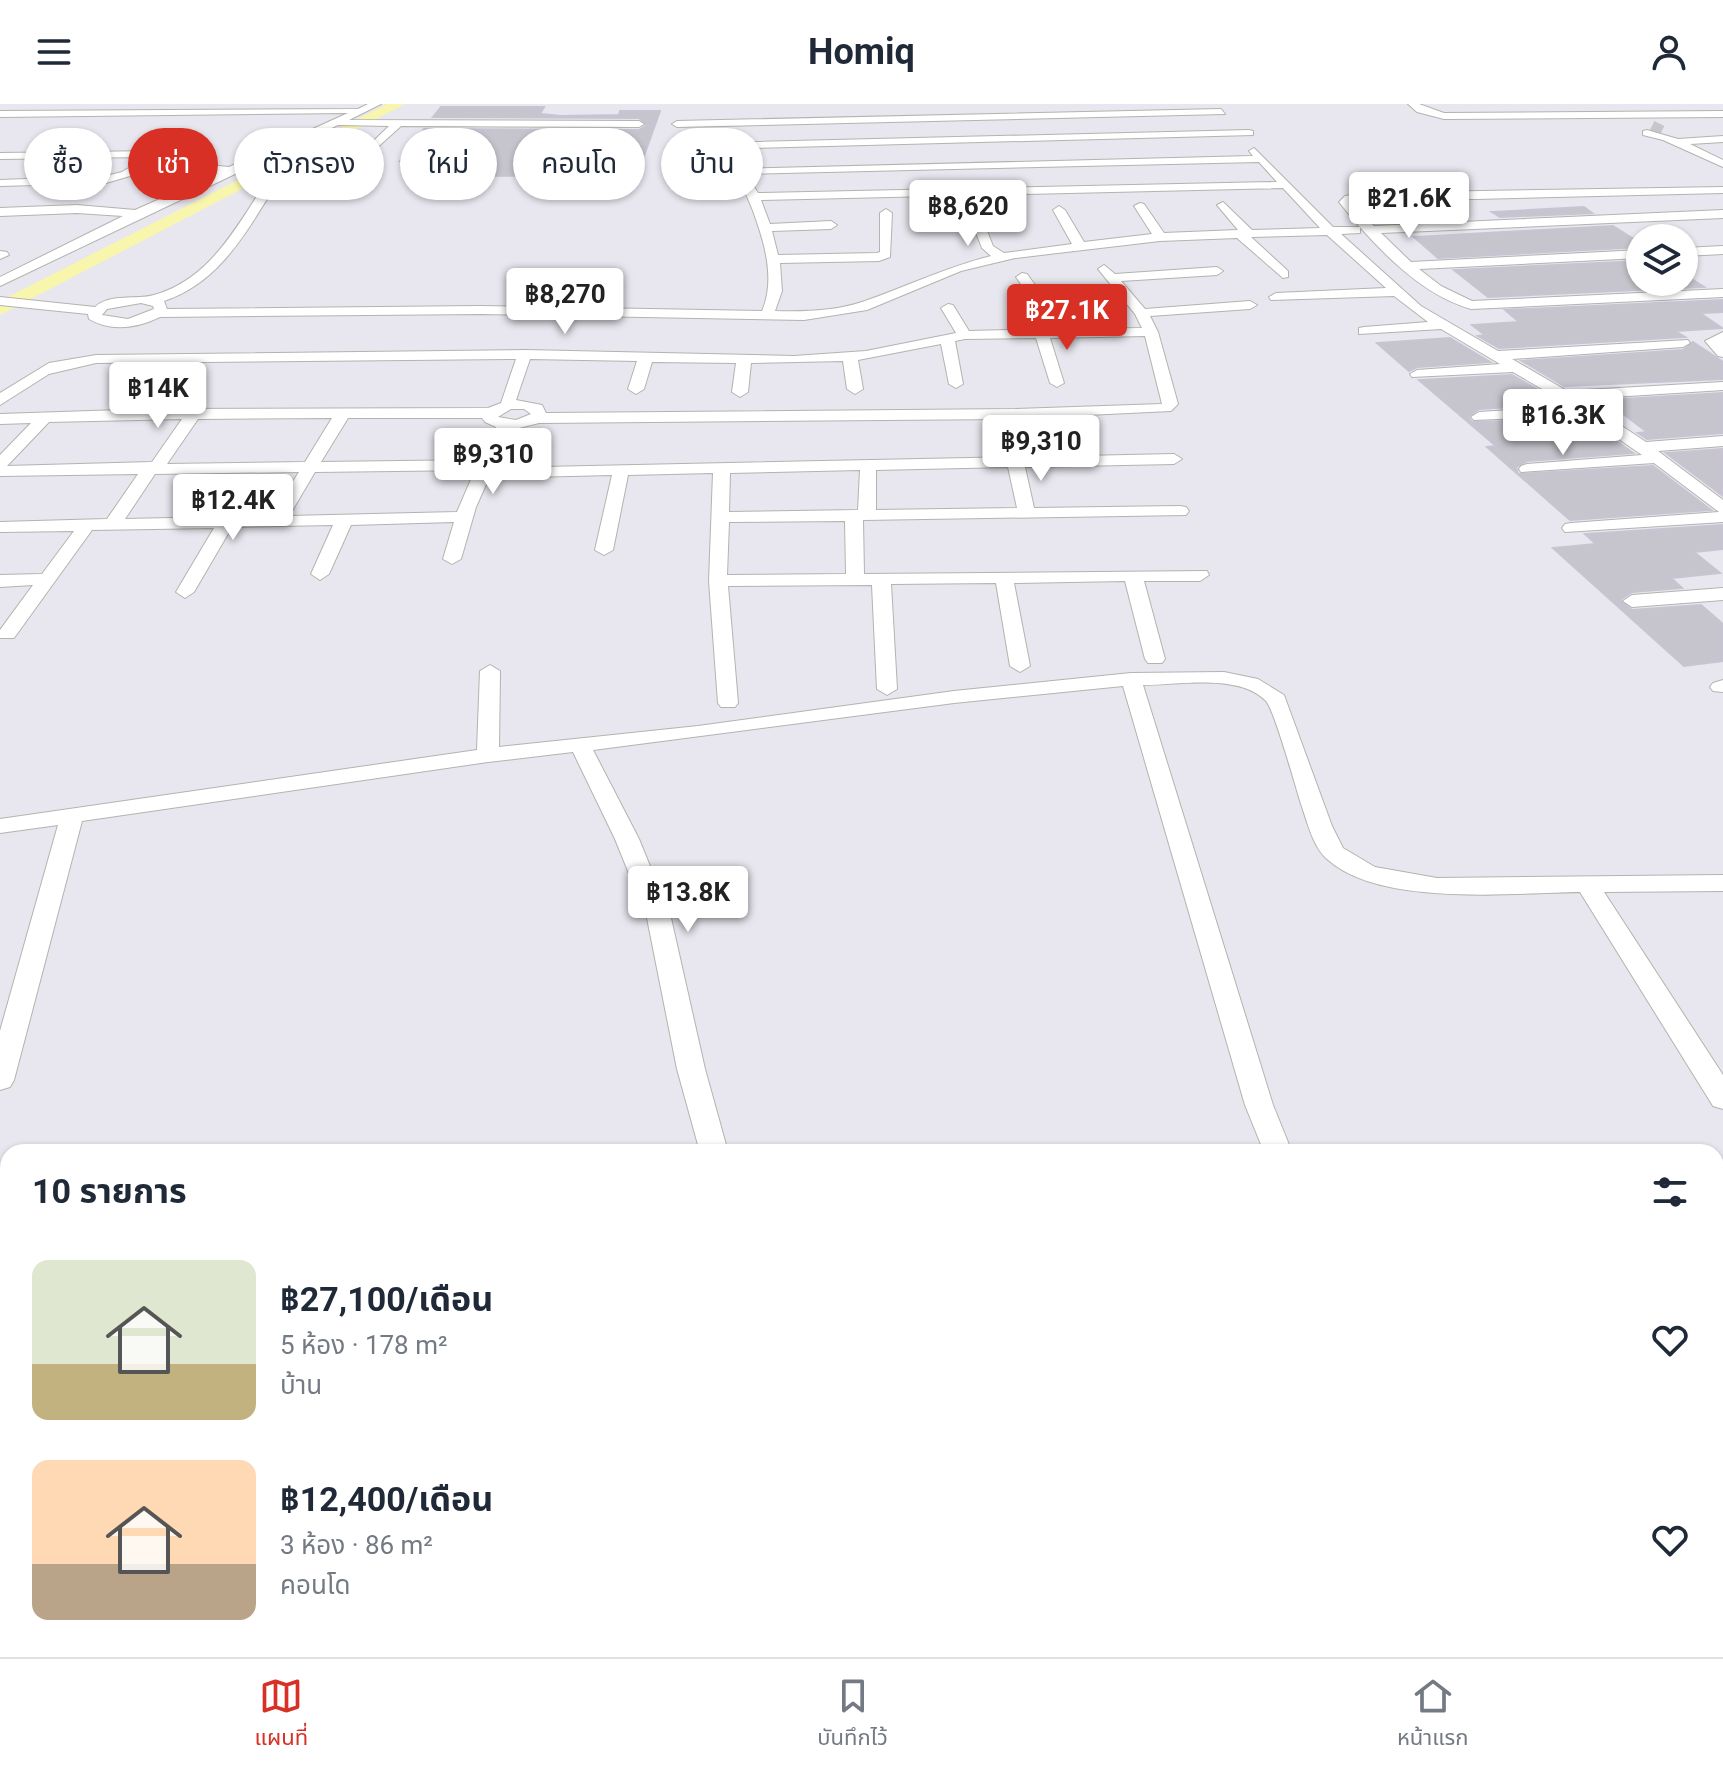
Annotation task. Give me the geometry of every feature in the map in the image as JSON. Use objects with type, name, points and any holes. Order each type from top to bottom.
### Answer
[{"type":"street","points":[[0,282],[137,214],[376,104]]},
{"type":"street","points":[[1133,104],[1161,135]]},
{"type":"street","points":[[1413,104],[1420,110],[1444,116],[1616,117],[1635,122],[1723,114]]},
{"type":"street","points":[[1512,104],[1533,118]]},
{"type":"street","points":[[1614,104],[1635,122],[1723,164]]},
{"type":"street","points":[[0,114],[71,108],[363,110]]},
{"type":"street","points":[[677,124],[769,118],[1221,112]]},
{"type":"street","points":[[763,138],[769,118]]},
{"type":"street","points":[[335,123],[639,124]]},
{"type":"street","points":[[384,133],[392,124]]},
{"type":"street","points":[[763,145],[1249,133]]},
{"type":"street","points":[[1670,137],[1723,139]]},
{"type":"street","points":[[0,156],[24,155]]},
{"type":"street","points":[[763,170],[1258,155],[1329,230],[1396,292],[1429,317],[1646,447],[1721,507]]},
{"type":"street","points":[[218,170],[232,171]]},
{"type":"street","points":[[0,183],[107,180],[128,171]]},
{"type":"street","points":[[763,197],[1287,185]]},
{"type":"street","points":[[1723,190],[1349,198],[1345,202],[1410,266],[1451,300],[1471,305],[1723,293]]},
{"type":"street","points":[[96,311],[94,316],[98,320],[134,321],[206,275],[259,200]]},
{"type":"street","points":[[755,200],[772,259],[775,287],[766,316]]},
{"type":"street","points":[[1223,205],[1243,232],[1283,274]]},
{"type":"street","points":[[1140,206],[1160,237]]},
{"type":"street","points":[[972,208],[988,248],[1000,256]]},
{"type":"street","points":[[0,219],[104,209],[137,214]]},
{"type":"street","points":[[1059,210],[1079,245]]},
{"type":"street","points":[[0,212],[118,224]]},
{"type":"street","points":[[772,259],[879,257],[886,254],[886,213]]},
{"type":"street","points":[[1372,230],[1723,214]]},
{"type":"street","points":[[763,228],[831,225]]},
{"type":"street","points":[[0,301],[96,311],[114,303],[155,307],[820,315],[862,307],[924,280],[1000,256],[1160,237],[1356,230]]},
{"type":"street","points":[[1698,251],[1723,250]]},
{"type":"street","points":[[1410,266],[1626,255]]},
{"type":"street","points":[[490,413],[490,419],[505,425],[526,423],[536,418],[1015,414],[1166,408],[1170,404],[1151,332],[1141,313],[1108,274],[1217,271]]},
{"type":"street","points":[[1022,277],[1063,333]]},
{"type":"street","points":[[1276,297],[1396,292]]},
{"type":"street","points":[[1141,313],[1250,305]]},
{"type":"street","points":[[1429,317],[1616,307]]},
{"type":"street","points":[[948,308],[965,335]]},
{"type":"street","points":[[1364,331],[1442,325]]},
{"type":"street","points":[[57,364],[116,359],[525,354],[744,359],[850,356],[965,335],[1151,332]]},
{"type":"street","points":[[1041,333],[1057,383]]},
{"type":"street","points":[[1723,336],[1712,341],[1723,353]]},
{"type":"street","points":[[947,337],[956,384]]},
{"type":"street","points":[[1494,356],[1683,343]]},
{"type":"street","points":[[0,400],[34,375],[57,364],[76,345]]},
{"type":"street","points":[[508,405],[511,388],[525,354]]},
{"type":"street","points":[[636,389],[646,356]]},
{"type":"street","points":[[850,356],[855,389]]},
{"type":"street","points":[[740,392],[744,359]]},
{"type":"street","points":[[1417,374],[1514,368]]},
{"type":"street","points":[[1561,396],[1723,386]]},
{"type":"street","points":[[0,419],[344,412],[490,413],[508,405],[532,406],[540,411],[536,418]]},
{"type":"street","points":[[1479,417],[1586,410]]},
{"type":"street","points":[[277,521],[344,412]]},
{"type":"street","points":[[113,524],[193,414]]},
{"type":"street","points":[[1015,414],[1027,514]]},
{"type":"street","points":[[0,464],[45,417]]},
{"type":"street","points":[[452,559],[464,517],[505,425]]},
{"type":"street","points":[[1646,447],[1723,441]]},
{"type":"street","points":[[1527,469],[1660,458]]},
{"type":"street","points":[[0,471],[310,466],[621,470],[1174,459]]},
{"type":"street","points":[[855,579],[868,463]]},
{"type":"street","points":[[722,466],[723,517],[718,581],[728,703]]},
{"type":"street","points":[[604,550],[621,470]]},
{"type":"street","points":[[1571,528],[1721,507]]},
{"type":"street","points":[[723,517],[1180,511]]},
{"type":"street","points":[[0,527],[464,517]]},
{"type":"street","points":[[320,574],[344,520]]},
{"type":"street","points":[[185,592],[227,521]]},
{"type":"street","points":[[7,634],[86,526]]},
{"type":"street","points":[[718,581],[1200,575]]},
{"type":"street","points":[[1133,576],[1155,659]]},
{"type":"street","points":[[1004,577],[1020,666]]},
{"type":"street","points":[[0,581],[47,579]]},
{"type":"street","points":[[881,579],[887,689]]},
{"type":"street","points":[[1632,601],[1723,594]]},
{"type":"street","points":[[488,755],[490,671]]},
{"type":"street","points":[[0,826],[488,755],[954,697],[1131,679],[1224,678],[1251,683],[1277,699],[1320,826],[1334,853],[1368,874],[1437,886],[1723,883]]},
{"type":"street","points":[[1131,679],[1259,1105],[1275,1144]]},
{"type":"street","points":[[580,745],[627,839],[659,918],[691,1069],[712,1144]]},
{"type":"street","points":[[0,1080],[72,816]]},
{"type":"street","points":[[1587,884],[1723,1098]]},
{"type":"building","points":[[441,107],[544,107],[540,114],[561,116],[660,111],[645,153],[645,128],[642,128],[647,125],[639,118],[433,117]]},
{"type":"building","points":[[497,129],[513,129],[513,176],[497,176]]},
{"type":"building","points":[[1584,207],[1592,213],[1500,217],[1492,212]]},
{"type":"building","points":[[1613,226],[1626,234],[1626,248],[1438,258],[1414,237]]},
{"type":"building","points":[[1626,262],[1626,291],[1488,297],[1454,270]]},
{"type":"building","points":[[1723,300],[1723,312],[1700,313],[1722,328],[1675,331],[1685,337],[1499,348],[1478,336],[1485,335],[1472,325],[1519,322],[1505,310]]},
{"type":"building","points":[[1450,338],[1490,362],[1417,367],[1409,371],[1377,343]]},
{"type":"building","points":[[1693,342],[1723,362],[1723,379],[1564,386],[1522,361],[1683,350]]},
{"type":"building","points":[[1512,375],[1535,388],[1506,391],[1525,406],[1479,409],[1468,417],[1472,422],[1542,420],[1565,439],[1608,435],[1633,453],[1527,461],[1516,467],[1518,474],[1653,466],[1711,510],[1570,520],[1487,447],[1496,446],[1419,380]]},
{"type":"building","points":[[1723,393],[1723,433],[1647,439],[1638,433],[1647,432],[1605,400]]},
{"type":"building","points":[[1723,449],[1723,496],[1666,453]]},
{"type":"building","points":[[1723,525],[1723,549],[1694,552],[1720,573],[1671,578],[1682,588],[1632,592],[1620,600],[1632,610],[1701,605],[1723,624],[1723,661],[1684,666],[1553,548],[1596,544],[1585,534]]},
{"type":"waterway","points":[[0,309],[398,104]]},
{"type":"tunnel","points":[[1652,126],[1664,132]]}]
